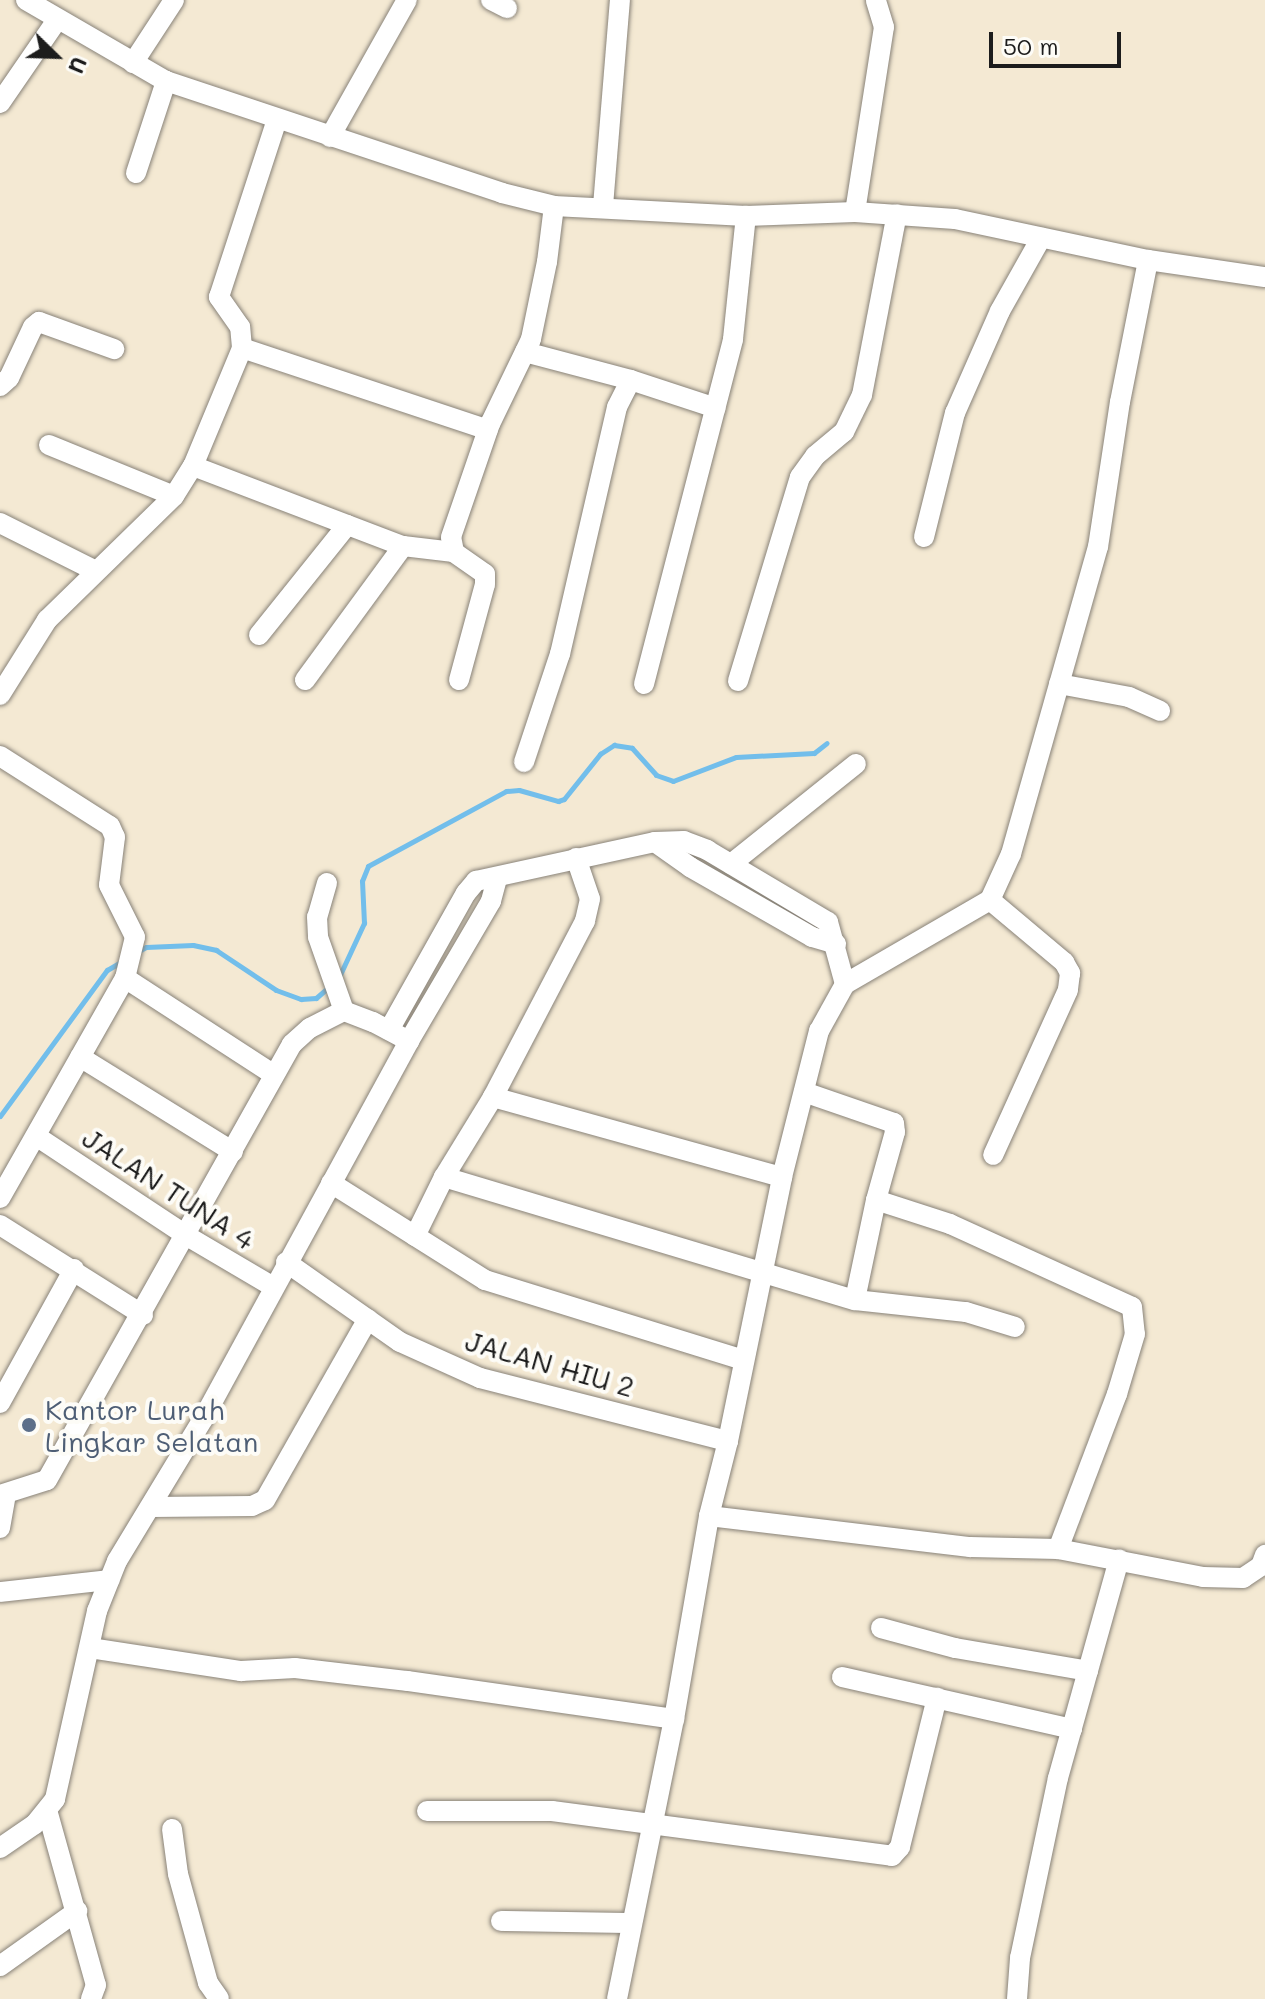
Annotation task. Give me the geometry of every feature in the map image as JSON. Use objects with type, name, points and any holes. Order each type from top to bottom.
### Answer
[{"type":"street","points":[[26,0],[50,11],[166,81],[502,193],[554,206],[603,206],[746,216],[855,212],[897,214],[971,222],[1148,260],[1265,277]]},
{"type":"street","points":[[133,63],[174,0]]},
{"type":"street","points":[[330,137],[407,0]]},
{"type":"street","points":[[603,206],[620,0]]},
{"type":"street","points":[[855,212],[884,27],[876,0]]},
{"type":"street","points":[[0,103],[50,11]]},
{"type":"street","points":[[136,173],[166,81]]},
{"type":"street","points":[[0,695],[47,620],[94,570],[174,496],[193,466],[242,348],[240,327],[219,297],[277,120]]},
{"type":"street","points":[[454,552],[451,537],[488,430],[525,352],[547,262],[554,206]]},
{"type":"street","points":[[738,681],[800,477],[815,456],[844,432],[862,395],[897,214]]},
{"type":"street","points":[[644,684],[733,339],[746,216]]},
{"type":"street","points":[[924,537],[955,413],[1000,311],[1041,238]]},
{"type":"street","points":[[617,1999],[674,1719],[709,1516],[728,1441],[782,1177],[819,1031],[845,984],[990,900],[1011,854],[1098,547],[1120,402],[1148,260]]},
{"type":"street","points":[[0,386],[9,378],[33,327],[39,322],[114,349]]},
{"type":"street","points":[[242,348],[488,430]]},
{"type":"street","points":[[525,352],[631,380],[716,408]]},
{"type":"street","points":[[524,762],[560,654],[617,407],[631,380]]},
{"type":"street","points":[[49,445],[174,496]]},
{"type":"street","points":[[193,466],[403,546],[454,552],[485,574],[459,680]]},
{"type":"street","points":[[0,523],[94,570]]},
{"type":"street","points":[[259,635],[347,525]]},
{"type":"street","points":[[305,680],[403,546]]},
{"type":"street","points":[[1059,684],[1129,697],[1160,711]]},
{"type":"street","points":[[0,756],[110,826],[115,837],[109,885],[135,937],[128,973],[0,1198]]},
{"type":"street","points":[[731,864],[856,764]]},
{"type":"street","points":[[389,1030],[466,893],[476,881],[497,879],[576,858],[655,842],[684,841],[731,864],[828,922],[845,984]]},
{"type":"street","points":[[655,842],[690,867],[812,937],[836,944]]},
{"type":"street","points":[[415,1236],[444,1177],[493,1097],[590,909],[588,889],[576,858]]},
{"type":"street","points":[[0,1848],[47,1810],[55,1799],[97,1611],[117,1561],[152,1507],[409,1041],[491,901],[497,879]]},
{"type":"street","points":[[327,883],[317,917],[319,947],[341,1005],[409,1041]]},
{"type":"street","points":[[990,900],[1064,962],[1070,973],[1068,990],[993,1155]]},
{"type":"street","points":[[128,973],[273,1074]]},
{"type":"street","points":[[0,1528],[3,1495],[47,1480],[143,1315],[292,1044],[341,1005]]},
{"type":"street","points":[[80,1057],[233,1152]]},
{"type":"street","points":[[804,1092],[894,1123],[895,1132],[876,1200],[855,1300]]},
{"type":"street","points":[[493,1097],[782,1177]]},
{"type":"street","name":"JALAN TUNA 4","points":[[36,1136],[187,1236],[272,1286]]},
{"type":"street","points":[[444,1177],[763,1269],[855,1300],[966,1312],[1015,1327]]},
{"type":"street","points":[[331,1183],[485,1280],[744,1360]]},
{"type":"street","points":[[876,1200],[950,1224],[1132,1307],[1135,1334],[1117,1394],[1058,1549]]},
{"type":"street","points":[[0,1225],[143,1315]]},
{"type":"street","name":"JALAN HIU 2","points":[[286,1262],[400,1342],[480,1378],[728,1441]]},
{"type":"street","points":[[0,1403],[74,1269]]},
{"type":"street","points":[[152,1507],[252,1506],[265,1500],[368,1319]]},
{"type":"street","points":[[709,1516],[970,1547],[1058,1549],[1203,1577],[1243,1578],[1264,1563]]},
{"type":"street","points":[[1017,1999],[1020,1958],[1072,1729],[1119,1559]]},
{"type":"street","points":[[0,1592],[109,1580]]},
{"type":"street","points":[[881,1628],[955,1648],[1088,1671]]},
{"type":"street","points":[[90,1648],[241,1671],[295,1668],[408,1681],[674,1719]]},
{"type":"street","points":[[842,1677],[1072,1729]]},
{"type":"street","points":[[427,1811],[552,1811],[892,1856],[900,1847],[937,1697]]},
{"type":"street","points":[[47,1810],[96,1985],[91,1999]]},
{"type":"street","points":[[172,1829],[178,1874],[208,1983],[219,1999]]},
{"type":"street","points":[[0,1966],[77,1911]]},
{"type":"street","points":[[501,1921],[632,1923]]},
{"type":"waterway","points":[[338,979],[364,923],[362,881],[368,866],[506,791],[519,790],[558,801],[564,799],[600,754],[614,745],[632,748],[656,775],[673,781],[736,757],[814,753],[827,743]]},
{"type":"waterway","points":[[137,952],[146,947],[193,945],[216,950],[276,990],[301,999],[316,998],[330,986]]},
{"type":"waterway","points":[[0,1116],[107,970],[121,962]]},
{"type":"place","name":"Kantor Lurah Lingkar Selatan","points":[[29,1425]]}]
